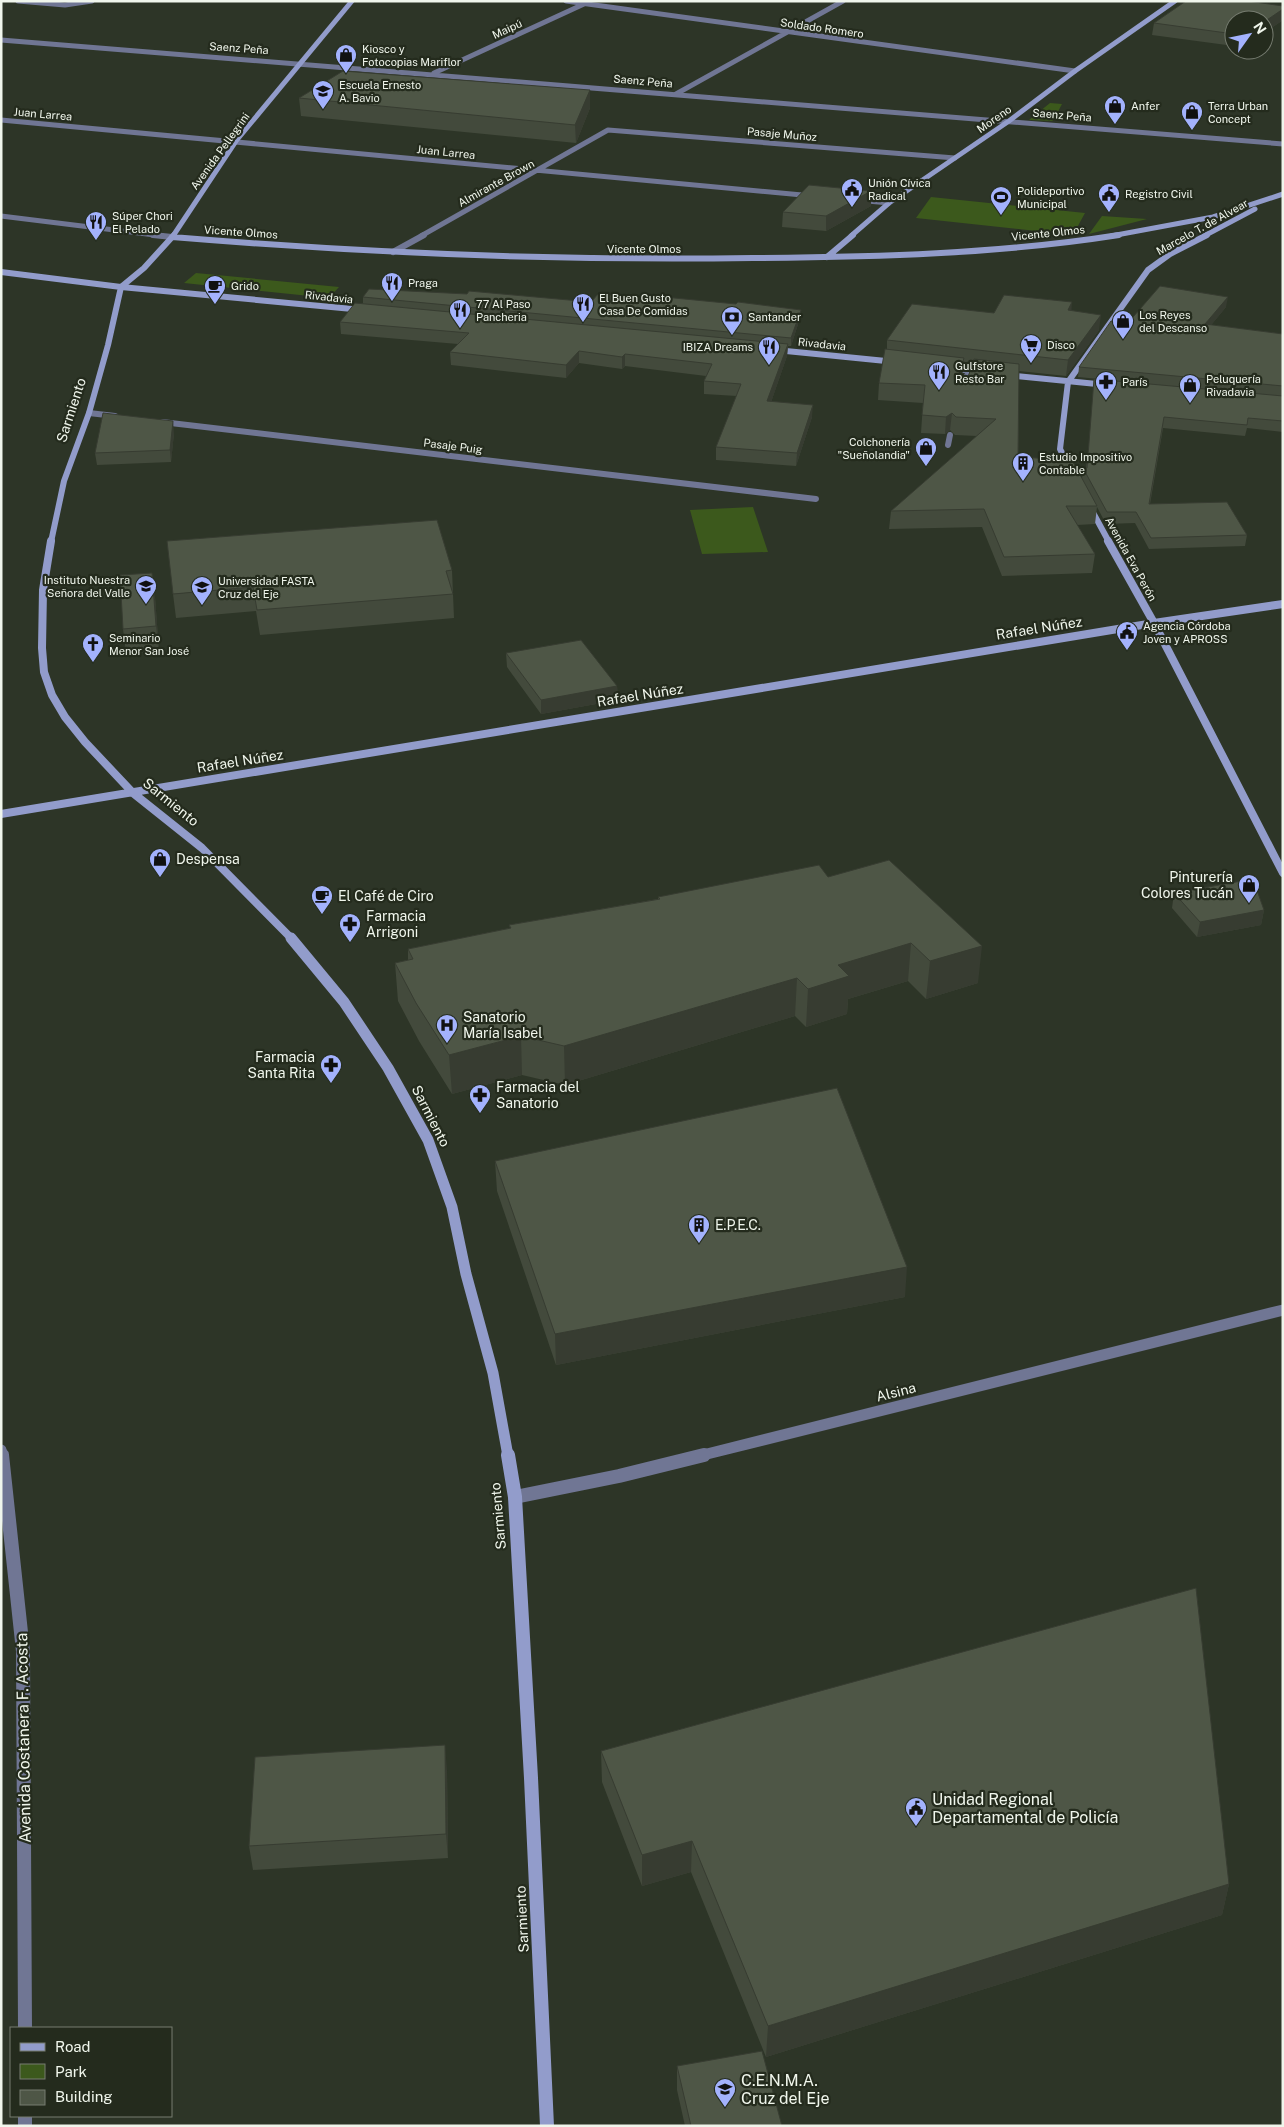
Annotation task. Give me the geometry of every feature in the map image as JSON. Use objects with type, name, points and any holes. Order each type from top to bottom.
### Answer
[{"type":"street","points":[[18,1],[82,4],[92,1]]},
{"type":"street","name":"Avenida Pellegrini","points":[[121,287],[144,268],[172,236],[236,141],[352,1]]},
{"type":"street","name":"Soldado Romero","points":[[566,1],[1075,71]]},
{"type":"street","name":"Maipú","points":[[432,74],[590,1]]},
{"type":"street","points":[[676,94],[842,1]]},
{"type":"street","name":"Moreno","points":[[827,257],[889,203],[1009,121],[1075,71],[1175,1]]},
{"type":"street","name":"Saenz Peña","points":[[1,40],[1283,144]]},
{"type":"street","name":"Juan Larrea","points":[[1,120],[821,196]]},
{"type":"street","name":"Pasaje Muñoz","points":[[608,130],[955,158]]},
{"type":"street","name":"Almirante Brown","points":[[393,252],[608,130]]},
{"type":"street","name":"Vicente Olmos","points":[[1,216],[230,242],[393,252],[624,260],[827,257],[957,252],[1075,241],[1159,228],[1224,214],[1283,194]]},
{"type":"street","name":"Marcelo T. de Alvear","points":[[1068,382],[1148,270],[1170,254],[1283,194]]},
{"type":"street","points":[[850,199],[889,203]]},
{"type":"street","name":"Rivadavia","points":[[1,272],[121,287],[368,311]]},
{"type":"street","name":"Sarmiento","points":[[121,287],[108,345],[88,413],[64,482],[43,590],[42,648],[44,672],[52,694],[65,717],[86,742],[133,793],[202,848],[295,942],[344,1002],[388,1068],[428,1140],[452,1207],[466,1274],[493,1373],[515,1497],[532,1787],[547,2126]]},
{"type":"street","name":"Rivadavia","points":[[764,349],[901,363]]},
{"type":"street","points":[[940,367],[988,373]]},
{"type":"street","points":[[961,395],[969,370]]},
{"type":"street","points":[[998,374],[1116,386]]},
{"type":"street","points":[[1068,382],[1060,449],[1078,484]]},
{"type":"street","points":[[88,413],[128,418]]},
{"type":"street","name":"Pasaje Puig","points":[[157,421],[816,499]]},
{"type":"street","points":[[948,445],[950,435]]},
{"type":"street","name":"Avenida Eva Perón","points":[[1087,501],[1154,623],[1283,873]]},
{"type":"street","name":"Rafael Núñez","points":[[1,814],[1154,623],[1283,604]]},
{"type":"street","name":"Alsina","points":[[515,1497],[620,1476],[1283,1310]]},
{"type":"street","name":"Avenida Costanera F. Acosta","points":[[1,1450],[23,1651],[25,2027]]},
{"type":"green space","points":[[1050,103],[1062,104],[1053,121],[1029,120]]},
{"type":"green space","name":"Polideportivo Municipal","points":[[931,197],[1085,213],[1073,235],[916,218]]},
{"type":"green space","points":[[1102,216],[1147,219],[1089,234]]},
{"type":"green space","points":[[196,273],[339,287],[329,298],[184,283]]},
{"type":"green space","points":[[753,507],[768,552],[702,554],[690,510]]},
{"type":"building","points":[[1186,1],[1248,1],[1283,6],[1283,9],[1274,15],[1274,10],[1224,10],[1224,33],[1154,23]]},
{"type":"building","points":[[343,71],[590,90],[575,125],[299,98]]},
{"type":"building","points":[[809,185],[871,191],[826,216],[783,212]]},
{"type":"building","points":[[1160,286],[1228,297],[1205,324],[1283,334],[1283,386],[1079,367],[1111,321],[1127,324]]},
{"type":"building","points":[[369,289],[467,294],[469,291],[580,301],[592,301],[598,294],[662,299],[664,297],[736,304],[738,302],[801,310],[791,338],[363,297]]},
{"type":"building","points":[[1004,295],[1072,302],[1068,310],[1101,315],[1068,360],[887,340],[912,304],[994,313]]},
{"type":"building","points":[[355,303],[788,344],[767,401],[813,405],[797,453],[716,447],[741,384],[704,381],[712,364],[625,354],[622,357],[579,351],[566,365],[450,352],[469,333],[340,322]]},
{"type":"building","points":[[885,349],[964,358],[958,377],[961,383],[967,380],[974,359],[1019,364],[1018,457],[1072,460],[1097,506],[1066,506],[1095,554],[1004,557],[984,509],[891,511],[996,419],[956,417],[952,413],[946,417],[922,415],[925,385],[879,383]]},
{"type":"building","points":[[1094,379],[1283,396],[1283,421],[1248,418],[1247,425],[1164,417],[1149,504],[1227,502],[1247,535],[1151,538],[1136,512],[1107,512],[1083,468],[1087,468]]},
{"type":"building","points":[[103,413],[173,421],[170,450],[95,453]]},
{"type":"building","points":[[437,520],[452,570],[446,571],[453,594],[257,610],[253,587],[173,594],[167,541]]},
{"type":"building","points":[[152,573],[156,626],[123,629],[120,575]]},
{"type":"building","points":[[581,640],[617,686],[541,700],[506,653]]},
{"type":"building","points":[[889,860],[982,946],[930,961],[911,943],[838,965],[849,976],[808,989],[797,978],[564,1046],[521,1036],[449,1055],[416,1003],[395,963],[413,959],[408,949],[511,928],[509,925],[660,899],[658,897],[819,865],[828,877]]},
{"type":"building","points":[[1253,879],[1264,910],[1200,922],[1174,893]]},
{"type":"building","name":"E.P.E.C.","points":[[837,1088],[907,1267],[555,1334],[495,1161]]},
{"type":"building","name":"Unidad Regional Departamental de Policía","points":[[1196,1588],[1229,1884],[768,2026],[692,1841],[642,1855],[601,1751]]},
{"type":"building","points":[[445,1745],[446,1834],[249,1846],[255,1757]]},
{"type":"building","points":[[762,2051],[782,2126],[691,2126],[677,2066]]},
{"type":"place","name":"Kiosco y Fotocopias Mariflor","points":[[346,74]]},
{"type":"place","name":"Escuela Ernesto A. Bavio","points":[[323,110]]},
{"type":"place","name":"Anfer","points":[[1115,125]]},
{"type":"place","name":"Terra Urban Concept","points":[[1192,131]]},
{"type":"place","name":"Unión Cívica Radical","points":[[852,208]]},
{"type":"place","name":"Registro Civil","points":[[1109,213]]},
{"type":"place","name":"Polideportivo Municipal","points":[[1001,216]]},
{"type":"place","name":"Súper Chori El Pelado","points":[[96,241]]},
{"type":"place","name":"Praga","points":[[392,302]]},
{"type":"place","name":"Grido","points":[[215,305]]},
{"type":"place","name":"El Buen Gusto Casa De Comidas","points":[[583,323]]},
{"type":"place","name":"77 Al Paso Pancheria","points":[[460,329]]},
{"type":"place","name":"Santander","points":[[732,336]]},
{"type":"place","name":"Los Reyes del Descanso","points":[[1123,340]]},
{"type":"place","name":"Disco","points":[[1031,364]]},
{"type":"place","name":"IBIZA Dreams","points":[[769,366]]},
{"type":"place","name":"Gulfstore Resto Bar","points":[[939,391]]},
{"type":"place","name":"París","points":[[1106,401]]},
{"type":"place","name":"Peluquería Rivadavia","points":[[1190,404]]},
{"type":"place","name":"Colchonería \"Sueñolandia\"","points":[[926,467]]},
{"type":"place","name":"Estudio Impositivo Contable","points":[[1023,482]]},
{"type":"place","name":"Instituto Nuestra Señora del Valle","points":[[146,605]]},
{"type":"place","name":"Universidad FASTA Cruz del Eje","points":[[202,606]]},
{"type":"place","name":"Agencia Córdoba Joven y APROSS","points":[[1127,651]]},
{"type":"place","name":"Seminario Menor San José","points":[[93,663]]},
{"type":"place","name":"Despensa","points":[[160,878]]},
{"type":"place","name":"Pinturería Colores Tucán","points":[[1249,904]]},
{"type":"place","name":"El Café de Ciro","points":[[322,915]]},
{"type":"place","name":"Farmacia Arrigoni","points":[[350,943]]},
{"type":"place","name":"Sanatorio María Isabel","points":[[447,1044]]},
{"type":"place","name":"Farmacia Santa Rita","points":[[331,1084]]},
{"type":"place","name":"Farmacia del Sanatorio","points":[[480,1114]]},
{"type":"place","name":"E.P.E.C.","points":[[699,1244]]},
{"type":"place","name":"Unidad Regional Departamental de Policía","points":[[916,1827]]},
{"type":"place","name":"C.E.N.M.A. Cruz del Eje","points":[[725,2108]]}]
